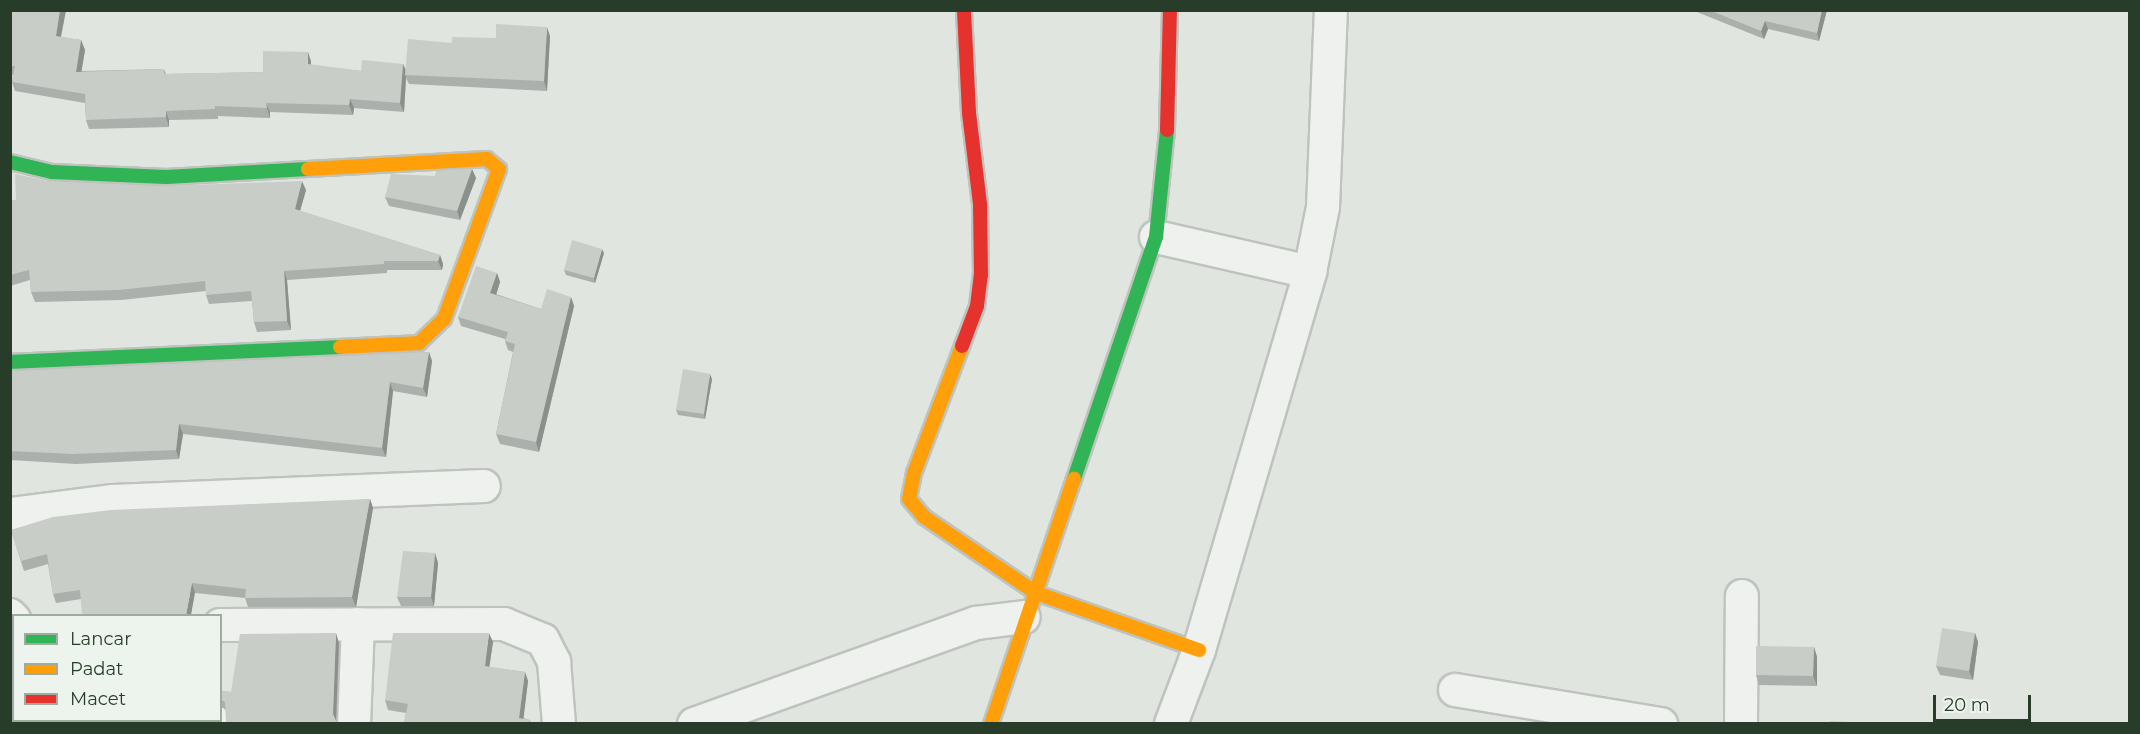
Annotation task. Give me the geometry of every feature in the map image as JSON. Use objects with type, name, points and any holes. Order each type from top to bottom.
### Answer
[{"type":"street","points":[[964,10],[969,113],[981,204],[981,275],[977,306],[914,474],[909,499],[924,517],[1030,605],[1199,650]]},
{"type":"street","points":[[991,723],[1156,237],[1167,137],[1170,10]]},
{"type":"street","points":[[1171,723],[1199,650],[1310,272],[1323,207],[1331,10]]},
{"type":"street","points":[[10,162],[52,172],[166,177],[487,159],[499,169],[444,319],[418,343],[10,362]]},
{"type":"street","points":[[1156,237],[1310,272]]},
{"type":"street","points":[[10,514],[112,501],[484,486]]},
{"type":"street","points":[[1741,723],[1742,596]]},
{"type":"street","points":[[694,723],[1030,605]]},
{"type":"street","points":[[354,723],[358,624]]},
{"type":"street","points":[[222,625],[504,624],[527,631],[543,640],[554,662],[560,723]]},
{"type":"street","points":[[1455,690],[1661,723]]},
{"type":"building","points":[[10,10],[60,10],[56,36],[81,40],[76,72],[164,69],[164,74],[263,72],[263,51],[308,52],[308,64],[361,71],[362,60],[403,64],[400,103],[350,99],[349,105],[266,103],[267,108],[215,106],[215,109],[166,111],[166,117],[86,120],[85,94],[12,82],[15,66],[10,66]]},
{"type":"building","points":[[1709,10],[1822,10],[1817,33],[1765,21],[1761,31]]},
{"type":"building","points":[[496,24],[547,27],[544,81],[405,75],[408,39],[452,43],[452,37],[496,38]]},
{"type":"building","points":[[472,169],[457,211],[385,197],[391,174],[435,176],[436,171]]},
{"type":"building","points":[[15,174],[48,181],[162,186],[302,181],[295,209],[440,255],[438,261],[384,261],[384,264],[284,271],[287,321],[254,322],[251,291],[206,295],[205,281],[118,290],[31,292],[29,270],[10,275],[10,200],[16,200]]},
{"type":"building","points":[[572,240],[602,249],[594,278],[564,270]]},
{"type":"building","points":[[476,266],[497,273],[490,293],[541,309],[547,289],[571,297],[536,442],[496,434],[515,344],[505,341],[508,332],[458,317]]},
{"type":"building","points":[[429,352],[423,388],[390,382],[382,448],[179,424],[176,450],[73,454],[10,451],[10,371]]},
{"type":"building","points":[[683,369],[710,374],[704,414],[676,410]]},
{"type":"building","points":[[370,499],[352,597],[245,598],[246,589],[192,583],[186,614],[82,614],[80,590],[53,594],[47,554],[21,561],[11,530],[53,517],[111,510]]},
{"type":"building","points":[[403,551],[435,553],[431,597],[397,597]]},
{"type":"building","points":[[1942,628],[1975,633],[1969,671],[1936,666]]},
{"type":"building","points":[[336,633],[333,714],[337,723],[226,722],[222,691],[231,692],[240,634]]},
{"type":"building","points":[[393,633],[489,633],[485,666],[525,672],[519,718],[530,720],[529,723],[404,723],[408,704],[385,700]]},
{"type":"building","points":[[1756,646],[1814,647],[1813,676],[1756,675]]},
{"type":"building","points":[[12,662],[12,722],[36,723],[10,723],[10,663]]},
{"type":"building","points":[[1830,721],[1872,723],[1830,723]]},
{"type":"building","points":[[93,722],[180,722],[180,723]]},
{"type":"traffic: fast","points":[[1074,479],[1156,237],[1167,130]]},
{"type":"traffic: fast","points":[[10,162],[52,172],[166,177],[308,169]]},
{"type":"traffic: fast","points":[[10,362],[340,347]]},
{"type":"traffic: slow","points":[[308,169],[487,159],[499,169],[444,319],[419,343],[340,347]]},
{"type":"traffic: slow","points":[[962,346],[914,473],[909,499],[924,517],[1036,593],[1199,650]]},
{"type":"traffic: slow","points":[[991,724],[1074,479]]},
{"type":"traffic: jam","points":[[962,346],[977,306],[981,275],[980,204],[969,113],[964,10]]},
{"type":"traffic: jam","points":[[1167,130],[1170,10]]}]
